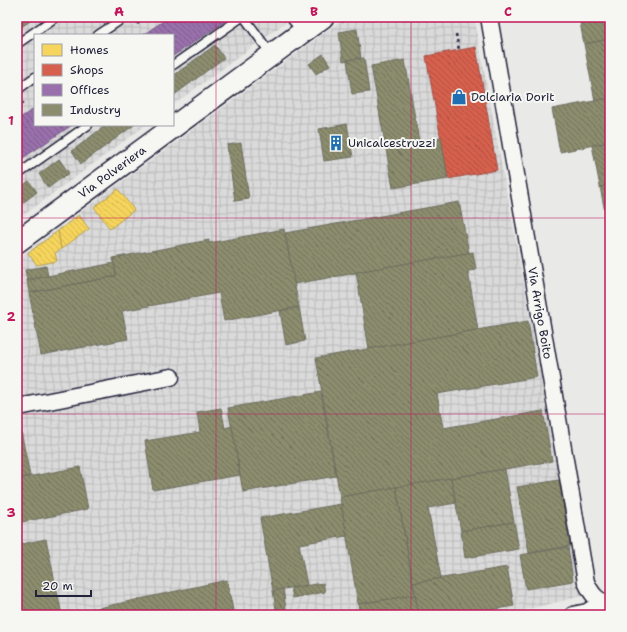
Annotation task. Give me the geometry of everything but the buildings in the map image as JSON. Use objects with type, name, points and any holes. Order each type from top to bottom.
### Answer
[{"type":"street","name":"Via Polveriera","points":[[17,242],[272,55],[296,25],[323,17]]},
{"type":"street","name":"Via Arrigo Boito","points":[[489,17],[586,582],[592,594],[606,603]]},
{"type":"street","points":[[17,405],[24,406],[171,377]]},
{"type":"street","points":[[572,615],[587,612],[606,603]]},
{"type":"lane","points":[[17,44],[56,17]]},
{"type":"lane","points":[[100,34],[125,17]]},
{"type":"lane","points":[[174,64],[243,17],[272,55]]},
{"type":"lane","points":[[17,90],[34,79]]},
{"type":"lane","points":[[17,175],[87,126]]},
{"type":"path","points":[[456,34],[459,50]]},
{"type":"shaded area","points":[[26,17],[293,17],[174,104],[174,34],[34,34],[34,126],[145,126],[17,220],[17,23]]},
{"type":"shaded area","points":[[346,17],[474,17],[582,596],[505,615],[17,615],[17,259]]},
{"type":"place","name":"Dolciaria Dorit","points":[[459,97]]},
{"type":"place","name":"Unicalcestruzzi","points":[[336,143]]}]
